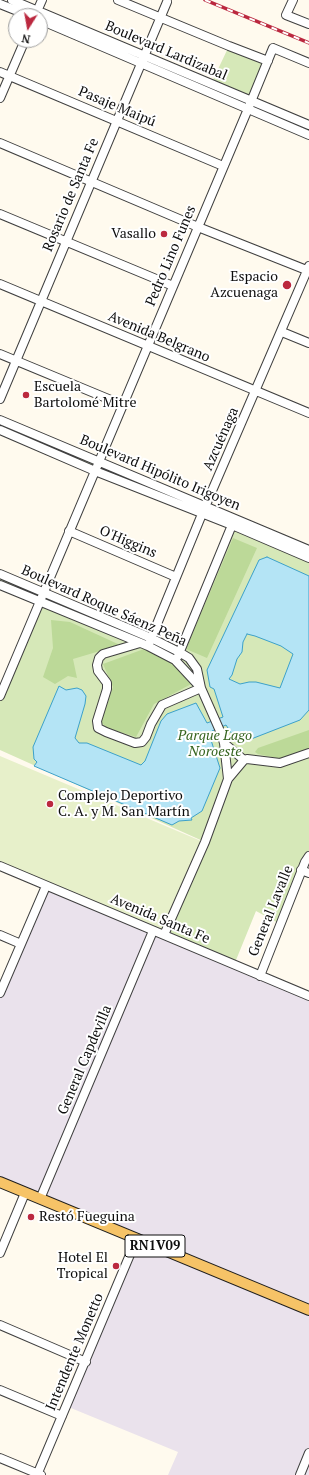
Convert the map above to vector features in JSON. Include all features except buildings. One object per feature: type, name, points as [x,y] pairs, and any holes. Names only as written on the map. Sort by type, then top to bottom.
[{"type":"main road","name":"RN1V09","points":[[0,1182],[309,1310]]},
{"type":"street","name":"Boulevard Lardizabal","points":[[12,0],[27,8]]},
{"type":"street","points":[[118,0],[268,61]]},
{"type":"street","points":[[293,0],[286,15],[309,24]]},
{"type":"street","name":"Rosario de Santa Fe","points":[[0,399],[166,2]]},
{"type":"street","points":[[0,4],[10,8]]},
{"type":"street","name":"Boulevard Lardizabal","points":[[48,18],[144,55],[309,134]]},
{"type":"street","name":"Boulevard Lardizabal","points":[[48,23],[141,64],[250,105],[309,125]]},
{"type":"street","points":[[0,98],[21,48]]},
{"type":"street","name":"Pedro Lino Funes","points":[[0,696],[273,48],[309,63]]},
{"type":"street","name":"Pasaje Maipú","points":[[0,72],[223,166]]},
{"type":"street","points":[[0,143],[198,227],[308,269]]},
{"type":"street","points":[[0,214],[173,286]]},
{"type":"street","name":"Azcuénaga","points":[[150,642],[204,510],[308,269]]},
{"type":"street","name":"Avenida Belgrano","points":[[0,284],[309,413]]},
{"type":"street","points":[[282,332],[309,343]]},
{"type":"street","points":[[0,354],[123,406]]},
{"type":"street","name":"Boulevard Hipólito Irigoyen","points":[[0,420],[99,461],[204,510],[232,525],[309,558]]},
{"type":"street","name":"Boulevard Hipólito Irigoyen","points":[[0,430],[95,471],[309,550]]},
{"type":"street","points":[[175,660],[180,652],[232,525]]},
{"type":"street","name":"O'Higgins","points":[[69,532],[176,577]]},
{"type":"street","name":"Boulevard Roque Sáenz Peña","points":[[0,574],[44,592],[150,642],[180,652],[189,658],[197,669],[201,688],[214,715],[224,743],[228,779]]},
{"type":"street","name":"Boulevard Roque Sáenz Peña","points":[[0,585],[140,642],[150,642],[175,660],[201,688]]},
{"type":"street","points":[[140,642],[103,654],[99,658],[97,664],[98,671],[107,683],[107,689],[97,721],[98,728],[135,742],[142,742],[162,705],[201,688]]},
{"type":"street","points":[[224,743],[244,760]]},
{"type":"street","points":[[164,935],[205,842],[228,779],[244,760],[252,759],[280,763],[309,753]]},
{"type":"street","name":"General Lavalle","points":[[260,976],[307,865]]},
{"type":"street","name":"Avenida Santa Fe","points":[[0,866],[309,996]]},
{"type":"street","points":[[0,993],[46,886]]},
{"type":"street","name":"General Capdevilla","points":[[40,1198],[154,931]]},
{"type":"street","points":[[0,935],[21,944]]},
{"type":"street","points":[[0,1253],[25,1193]]},
{"type":"street","name":"Intendente Monetto","points":[[38,1474],[137,1238]]},
{"type":"street","points":[[0,1325],[86,1362]]},
{"type":"street","points":[[0,1390],[62,1416]]},
{"type":"street","points":[[300,1475],[309,1453]]},
{"type":"street","points":[[0,1458],[38,1474]]},
{"type":"shaded area","points":[[46,886],[309,996],[309,1475],[168,1475],[178,1452],[66,1406],[137,1238],[0,1182],[0,993]]},
{"type":"green space","points":[[229,46],[268,61],[251,101],[211,84]]},
{"type":"green space","name":"Parque Lago Noroeste","points":[[0,420],[309,550],[309,856],[280,924],[256,911],[234,965],[164,935],[205,842],[0,750],[0,696],[40,602],[175,660],[231,526],[0,430]]},
{"type":"green space","points":[[233,538],[257,548],[207,658],[186,649]]},
{"type":"green space","points":[[0,578],[131,633],[130,636],[0,582]]},
{"type":"green space","points":[[51,620],[70,622],[120,645],[73,659],[77,678],[68,676],[55,684],[43,677],[53,648]]},
{"type":"green space","points":[[144,649],[166,659],[195,682],[154,704],[136,737],[107,728],[101,722],[113,687],[103,664]]},
{"type":"green space","points":[[309,730],[309,748],[281,759],[255,752],[258,748]]},
{"type":"green space","name":"Complejo Deportivo C. A. y M. San Martín","points":[[0,756],[201,841],[163,931],[0,862]]},
{"type":"water","points":[[267,557],[309,576],[309,710],[300,720],[246,741],[240,741],[234,737],[226,725],[212,731],[210,737],[220,768],[202,811],[191,818],[192,820],[179,821],[172,825],[34,766],[37,762],[34,759],[33,747],[59,686],[66,690],[77,688],[82,690],[86,696],[75,738],[79,743],[87,743],[141,765],[145,761],[161,721],[167,714],[196,703],[207,723],[223,717],[214,689],[210,687],[207,670],[259,560]],"holes":[[[247,634],[281,646],[293,654],[280,688],[256,682],[240,684],[229,679],[232,675],[237,659],[242,652],[243,642]]]},
{"type":"railway","points":[[205,0],[309,43]]},
{"type":"place","name":"Vasallo","points":[[164,234]]},
{"type":"place","name":"Espacio Azcuenaga","points":[[287,285]]},
{"type":"place","name":"Escuela Bartolomé Mitre","points":[[26,395]]},
{"type":"place","name":"Complejo Deportivo C. A. y M. San Martín","points":[[50,804]]},
{"type":"place","name":"Restó Fueguina","points":[[31,1217]]},
{"type":"place","name":"Hotel El Tropical","points":[[116,1266]]}]
